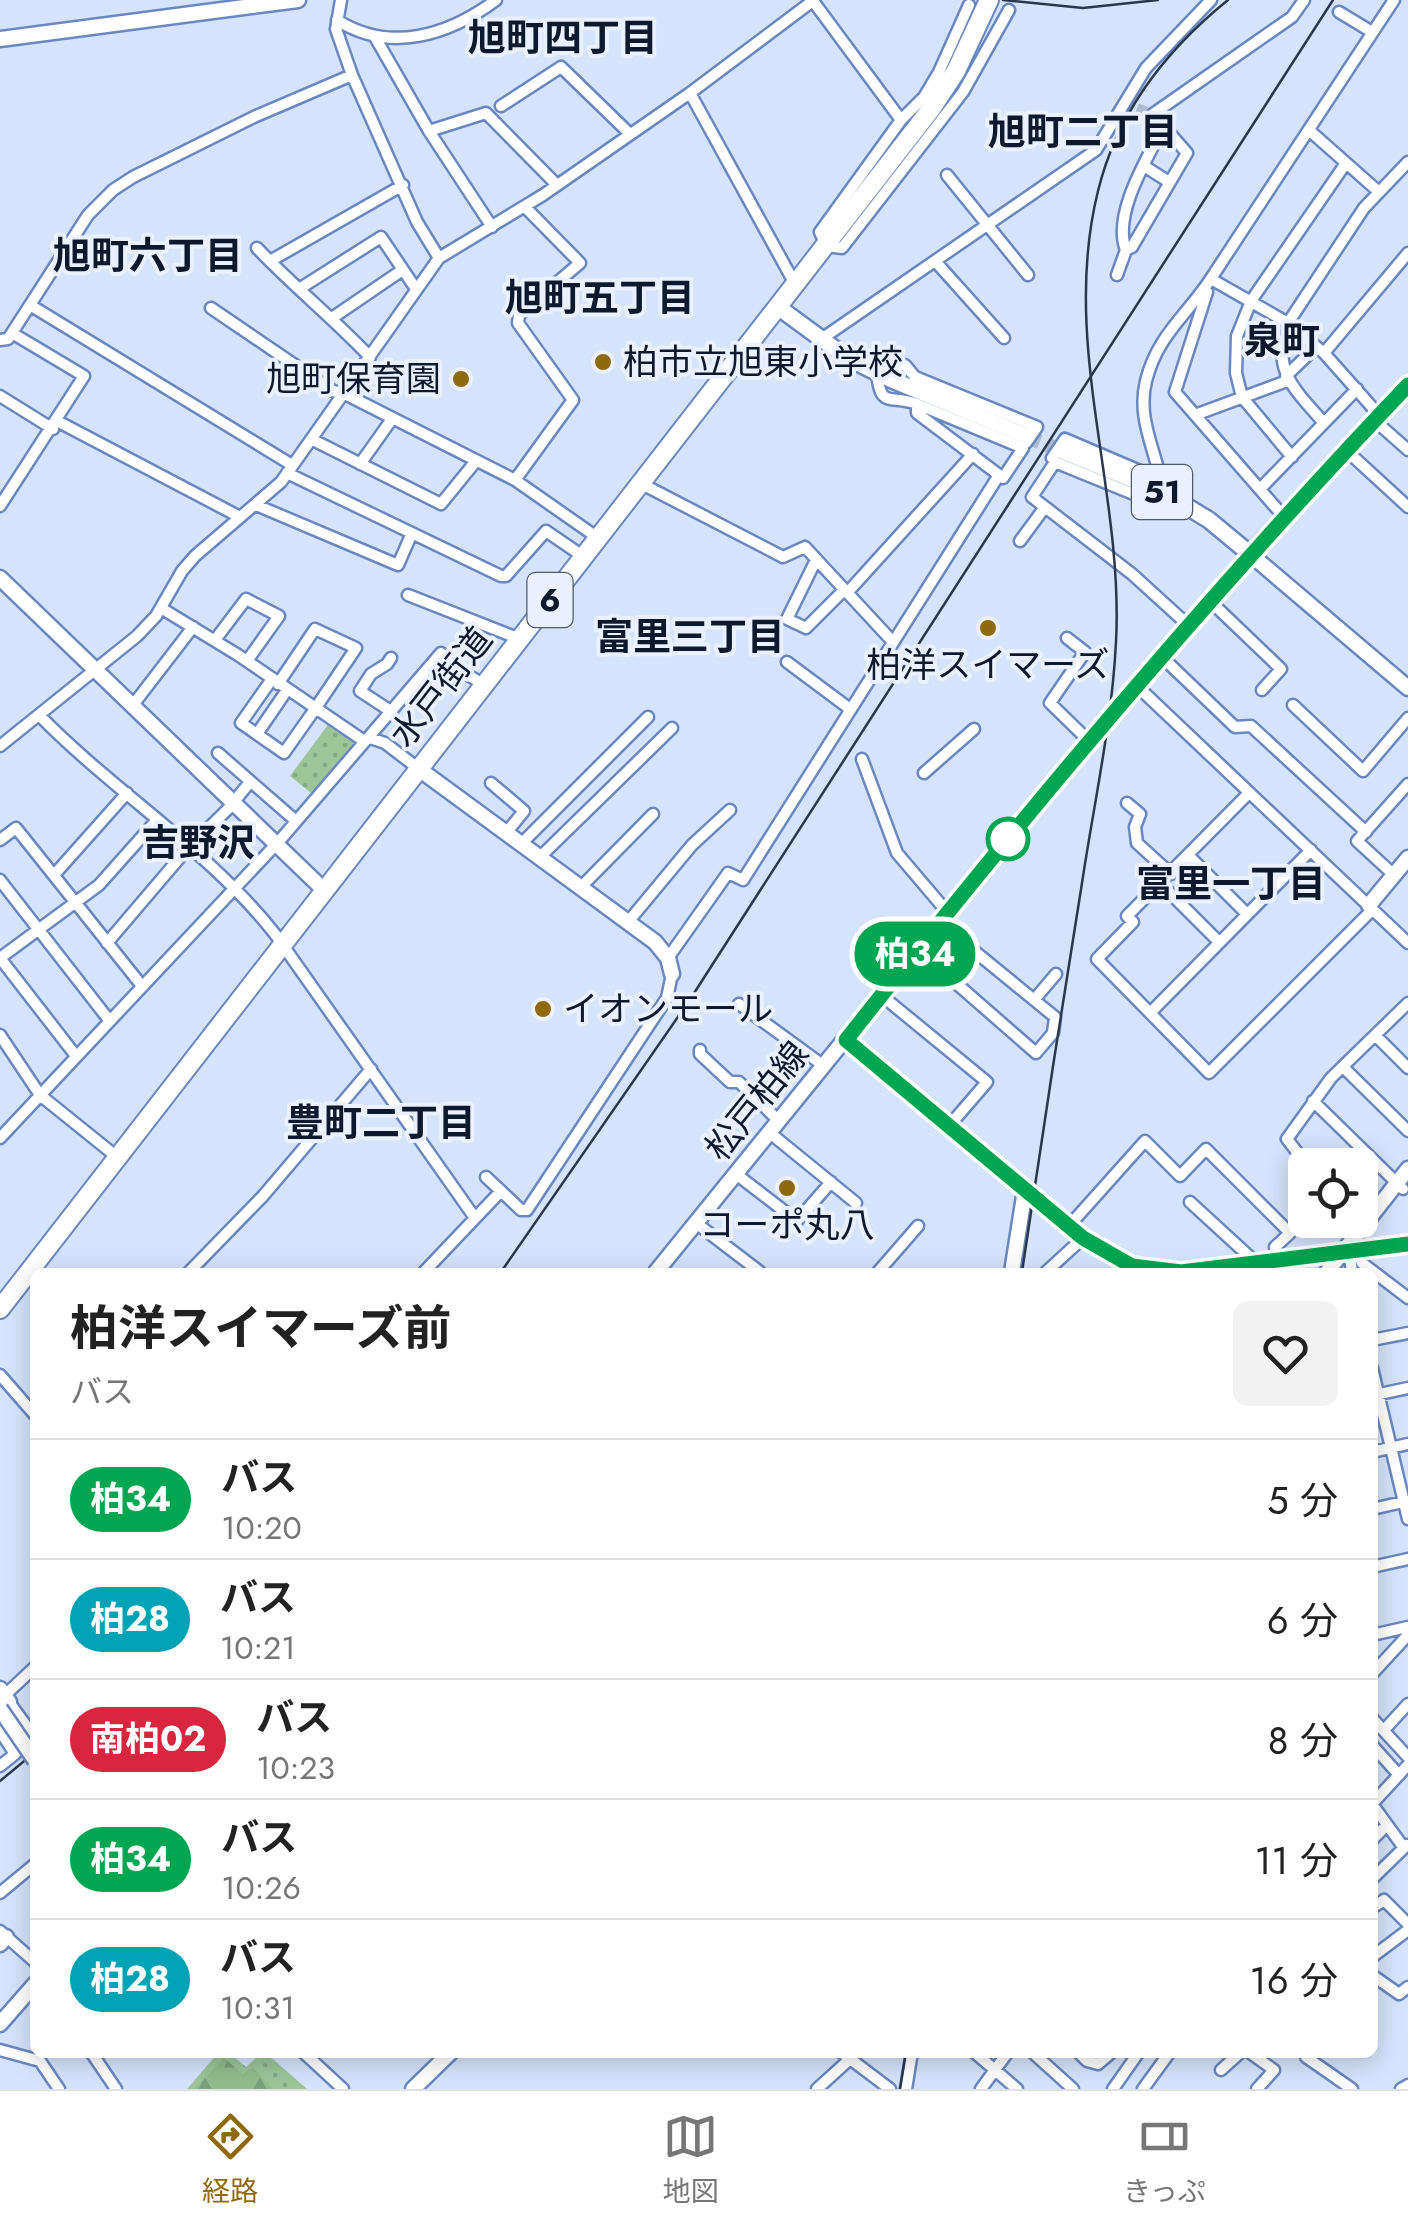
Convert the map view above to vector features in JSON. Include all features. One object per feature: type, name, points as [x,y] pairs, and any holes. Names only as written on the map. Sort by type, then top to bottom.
[{"type":"highway","name":"水戸街道","points":[[32,1268],[931,108],[956,71],[989,1]]},
{"type":"highway","name":"水戸街道","points":[[0,1309],[30,1270]]},
{"type":"main road","points":[[778,307],[820,340],[883,376],[1024,442]]},
{"type":"main road","points":[[1250,554],[1408,385]]},
{"type":"main road","name":"51","points":[[1058,457],[1162,484],[1250,554]]},
{"type":"street","points":[[0,39],[298,0]]},
{"type":"street","points":[[340,0],[336,29],[352,75],[417,222],[439,258]]},
{"type":"street","points":[[337,20],[374,37],[431,35],[496,0]]},
{"type":"street","points":[[0,746],[137,636],[161,608],[182,570],[238,516],[256,505],[290,469],[439,258],[557,185],[690,93],[813,0],[901,120]]},
{"type":"street","points":[[820,340],[1096,150],[1146,68],[1211,0]]},
{"type":"street","points":[[1126,250],[1132,248],[1187,153],[1153,114],[1292,17],[1304,0]]},
{"type":"street","points":[[1162,484],[1143,412],[1145,385],[1153,359],[1170,328],[1211,279],[1310,132],[1394,0]]},
{"type":"street","points":[[969,5],[934,82],[901,120],[820,232],[826,246],[842,248],[939,124],[963,92],[1009,10]]},
{"type":"street","points":[[1339,12],[1372,32]]},
{"type":"street","points":[[374,37],[492,227]]},
{"type":"street","points":[[501,106],[561,67],[630,134]]},
{"type":"street","points":[[0,340],[12,334],[88,215],[125,181],[256,116],[352,75]]},
{"type":"street","points":[[690,93],[796,285]]},
{"type":"street","points":[[430,131],[486,113],[557,185]]},
{"type":"street","points":[[1117,275],[1126,250],[1122,238],[1133,185],[1164,128]]},
{"type":"street","points":[[1310,132],[1379,192]]},
{"type":"street","points":[[1324,423],[1286,379],[1284,344],[1289,324],[1364,208],[1408,162]]},
{"type":"street","points":[[1292,457],[1242,397],[1236,373],[1240,324],[1250,301],[1346,163]]},
{"type":"street","points":[[1144,166],[1169,182]]},
{"type":"street","points":[[947,175],[1028,275]]},
{"type":"street","points":[[270,262],[402,184]]},
{"type":"street","points":[[514,480],[573,400],[518,323],[519,315],[580,263],[525,207]]},
{"type":"street","points":[[298,289],[381,237],[416,289]]},
{"type":"street","points":[[257,248],[370,358]]},
{"type":"street","points":[[1195,415],[1286,379],[1320,350],[1408,253]]},
{"type":"street","points":[[935,261],[1004,338]]},
{"type":"street","points":[[332,318],[401,271]]},
{"type":"street","points":[[1211,279],[1289,324],[1320,350],[1408,450]]},
{"type":"street","points":[[1202,290],[1206,292],[1175,392],[1284,517]]},
{"type":"street","points":[[30,304],[290,469],[483,568],[506,576],[546,532],[584,556]]},
{"type":"street","points":[[211,308],[333,391],[514,480],[598,538]]},
{"type":"street","points":[[0,506],[84,376],[12,334]]},
{"type":"street","points":[[883,376],[878,390],[883,398],[901,398],[1024,442],[1003,478],[918,413],[917,404]]},
{"type":"street","points":[[1260,489],[1356,389]]},
{"type":"street","points":[[0,396],[238,516]]},
{"type":"street","points":[[360,464],[392,419]]},
{"type":"street","points":[[310,439],[441,504],[476,460]]},
{"type":"street","points":[[1346,450],[1408,507]]},
{"type":"street","points":[[816,560],[788,619],[806,628],[846,591],[972,454]]},
{"type":"street","points":[[1058,457],[1032,496],[1132,574],[1188,625]]},
{"type":"street","points":[[668,958],[728,873],[743,880],[1000,474]]},
{"type":"street","points":[[640,483],[783,557],[805,548],[893,642]]},
{"type":"street","points":[[256,505],[398,565],[412,533]]},
{"type":"street","points":[[1020,542],[1045,507]]},
{"type":"street","points":[[1250,554],[1408,688]]},
{"type":"street","name":"松戸柏線","points":[[659,1268],[1089,741],[1250,554]]},
{"type":"street","points":[[0,579],[325,891]]},
{"type":"street","points":[[408,595],[520,639]]},
{"type":"street","points":[[215,640],[246,599],[280,616],[248,661]]},
{"type":"street","points":[[1209,600],[1281,669],[1262,690]]},
{"type":"street","points":[[161,608],[248,661],[315,709],[367,740],[385,744],[655,942],[668,958],[672,974],[667,998],[527,1210],[521,1210],[486,1177]]},
{"type":"street","points":[[133,705],[193,627]]},
{"type":"street","points":[[256,734],[279,684],[315,629],[356,648],[284,754],[256,734],[241,723],[279,684]]},
{"type":"street","points":[[1067,638],[1085,652],[1050,703],[1089,741]]},
{"type":"street","points":[[2,1133],[296,822],[441,653],[452,665],[484,685]]},
{"type":"street","points":[[1162,657],[1235,727],[1251,726],[1366,832]]},
{"type":"street","points":[[390,658],[371,674],[360,691],[392,712]]},
{"type":"street","points":[[787,662],[850,710]]},
{"type":"street","points":[[1136,686],[1408,942]]},
{"type":"street","points":[[1293,706],[1363,771],[1408,718]]},
{"type":"street","points":[[40,715],[245,896],[475,1218]]},
{"type":"street","points":[[521,844],[648,717]]},
{"type":"street","points":[[540,858],[672,728]]},
{"type":"street","points":[[924,773],[974,729]]},
{"type":"street","points":[[218,753],[296,822]]},
{"type":"street","points":[[862,759],[897,852],[944,918],[1055,1017],[1053,1033],[1036,1052],[918,950]]},
{"type":"street","points":[[107,943],[250,782]]},
{"type":"street","points":[[491,783],[524,812],[506,833]]},
{"type":"street","points":[[1394,875],[1357,841],[1408,784]]},
{"type":"street","points":[[54,875],[127,793]]},
{"type":"street","points":[[1249,793],[1127,916],[1134,922],[1097,959],[1209,1073],[1371,907],[1408,858]]},
{"type":"street","points":[[1127,802],[1140,814],[1135,827],[1137,843],[1171,874]]},
{"type":"street","points":[[628,922],[692,845],[730,810]]},
{"type":"street","points":[[581,887],[653,814]]},
{"type":"street","points":[[76,1056],[0,958],[98,884],[156,821]]},
{"type":"street","points":[[0,840],[16,828],[142,986]]},
{"type":"street","points":[[1150,1013],[1311,850]]},
{"type":"street","points":[[1189,856],[1247,914]]},
{"type":"street","points":[[0,880],[109,1020]]},
{"type":"street","points":[[1160,884],[1220,942]]},
{"type":"street","points":[[1034,1000],[1056,974]]},
{"type":"street","points":[[881,995],[987,1082],[949,1126]]},
{"type":"street","points":[[1293,1148],[1286,1140],[1313,1101],[1408,1003]]},
{"type":"street","points":[[739,1004],[824,1066]]},
{"type":"street","points":[[0,1035],[40,1096],[117,1157]]},
{"type":"street","points":[[1375,1035],[1408,1068]]},
{"type":"street","points":[[846,1040],[1083,1238],[1116,1259],[1142,1268]]},
{"type":"street","points":[[700,1050],[730,1082],[739,1082],[774,1127],[856,1203]]},
{"type":"street","points":[[1342,1067],[1408,1131]]},
{"type":"street","points":[[194,1268],[262,1196],[371,1069]]},
{"type":"street","points":[[1313,1101],[1402,1185]]},
{"type":"street","points":[[1070,1226],[1145,1141],[1180,1176],[1206,1148],[1290,1233],[1264,1265]]},
{"type":"street","points":[[1351,1258],[1402,1185],[1408,1170]]},
{"type":"street","points":[[736,1174],[797,1221],[831,1182]]},
{"type":"street","points":[[1378,1206],[1402,1185]]},
{"type":"street","points":[[1013,1268],[1025,1190]]},
{"type":"street","points":[[428,1268],[501,1191]]},
{"type":"street","points":[[1190,1202],[1251,1258],[1264,1265]]},
{"type":"street","points":[[696,1223],[755,1268]]},
{"type":"street","points":[[881,1268],[918,1226]]},
{"type":"street","points":[[1057,1268],[1083,1238]]},
{"type":"street","points":[[1228,1268],[1351,1258],[1408,1244]]},
{"type":"street","points":[[1378,1275],[1408,1298]]},
{"type":"street","points":[[1378,1339],[1408,1333]]},
{"type":"street","points":[[0,1375],[30,1409]]},
{"type":"street","points":[[1378,1395],[1408,1388]]},
{"type":"street","points":[[1378,1403],[1408,1520]]},
{"type":"street","points":[[1378,1451],[1408,1444]]},
{"type":"street","points":[[1378,1508],[1406,1501]]},
{"type":"street","points":[[1378,1565],[1408,1559]]},
{"type":"street","points":[[1378,1634],[1408,1626]]},
{"type":"street","points":[[1378,1668],[1408,1635]]},
{"type":"street","points":[[3,1699],[30,1672]]},
{"type":"street","points":[[3,1699],[30,1732]]},
{"type":"street","points":[[3,1699],[30,1750]]},
{"type":"street","points":[[1384,1730],[1408,1704]]},
{"type":"street","points":[[1378,1724],[1408,1757]]},
{"type":"street","points":[[0,1731],[15,1754],[0,1766]]},
{"type":"street","points":[[1378,1752],[1399,1775]]},
{"type":"street","points":[[1378,1796],[1408,1766]]},
{"type":"street","points":[[1378,1810],[1406,1847],[1378,1873]]},
{"type":"street","points":[[1378,1834],[1387,1825]]},
{"type":"street","points":[[0,1893],[30,1868]]},
{"type":"street","points":[[1378,1904],[1384,1900],[1408,1927],[1378,1952]]},
{"type":"street","points":[[2,1937],[30,1958]]},
{"type":"street","points":[[1378,1979],[1399,1994],[1408,1987]]},
{"type":"street","points":[[0,2024],[30,1990]]},
{"type":"street","points":[[0,2050],[40,2062],[60,2089]]},
{"type":"street","points":[[95,2058],[116,2089]]},
{"type":"street","points":[[309,2058],[343,2089]]},
{"type":"street","points":[[413,2089],[445,2058]]},
{"type":"street","points":[[817,2089],[844,2058]]},
{"type":"street","points":[[849,2058],[890,2089]]},
{"type":"street","points":[[906,2089],[911,2058]]},
{"type":"street","points":[[980,2058],[1016,2089]]},
{"type":"street","points":[[982,2089],[1004,2058]]},
{"type":"street","points":[[1039,2058],[1073,2089]]},
{"type":"street","points":[[1113,2089],[1135,2058]]},
{"type":"street","points":[[1143,2089],[1166,2058]]},
{"type":"street","points":[[1221,2070],[1234,2058]]},
{"type":"street","points":[[1258,2058],[1274,2070],[1258,2089]]},
{"type":"street","points":[[1307,2058],[1352,2089]]},
{"type":"street","points":[[1401,2089],[1408,2084]]},
{"type":"green space","points":[[330,722],[356,739],[357,746],[311,793],[290,776]]},
{"type":"green space","points":[[214,2058],[235,2058],[246,2067],[256,2058],[272,2058],[307,2089],[187,2089]]},
{"type":"green space","points":[[224,2058],[243,2074],[253,2067],[272,2089],[194,2089]]},
{"type":"tunnel","points":[[1123,103],[1153,114]]},
{"type":"tunnel","points":[[1026,436],[1062,451]]},
{"type":"railway","points":[[1003,0],[1083,8],[1158,0]]},
{"type":"railway","points":[[1023,1268],[1107,733],[1116,642],[1111,529],[1089,360],[1088,248],[1106,162],[1131,109],[1184,40],[1228,0]]},
{"type":"railway","points":[[504,1268],[689,1001],[1333,0]]},
{"type":"railway","points":[[0,1781],[30,1756]]},
{"type":"railway","points":[[900,2089],[905,2058]]},
{"type":"bus line","name":"柏34","points":[[1140,1268],[1116,1259],[1083,1238],[846,1040],[1039,800],[1188,625],[1408,385]]},
{"type":"bus line","name":"柏34","points":[[1213,1268],[1408,1244]]},
{"type":"place","name":"柏市立旭東小学校","points":[[603,362]]},
{"type":"place","name":"旭町保育園","points":[[461,379]]},
{"type":"place","name":"柏洋スイマーズ","points":[[988,628]]},
{"type":"place","name":"イオンモール","points":[[543,1009]]},
{"type":"place","name":"コーポ丸八","points":[[787,1188]]},
{"type":"district","name":"旭町四丁目","points":[[563,38]]},
{"type":"district","name":"旭町二丁目","points":[[1083,132]]},
{"type":"district","name":"旭町六丁目","points":[[148,256]]},
{"type":"district","name":"旭町五丁目","points":[[600,298]]},
{"type":"district","name":"泉町","points":[[1282,341]]},
{"type":"district","name":"富里三丁目","points":[[690,637]]},
{"type":"district","name":"吉野沢","points":[[198,843]]},
{"type":"district","name":"富里一丁目","points":[[1231,884]]},
{"type":"district","name":"豊町二丁目","points":[[381,1123]]}]
